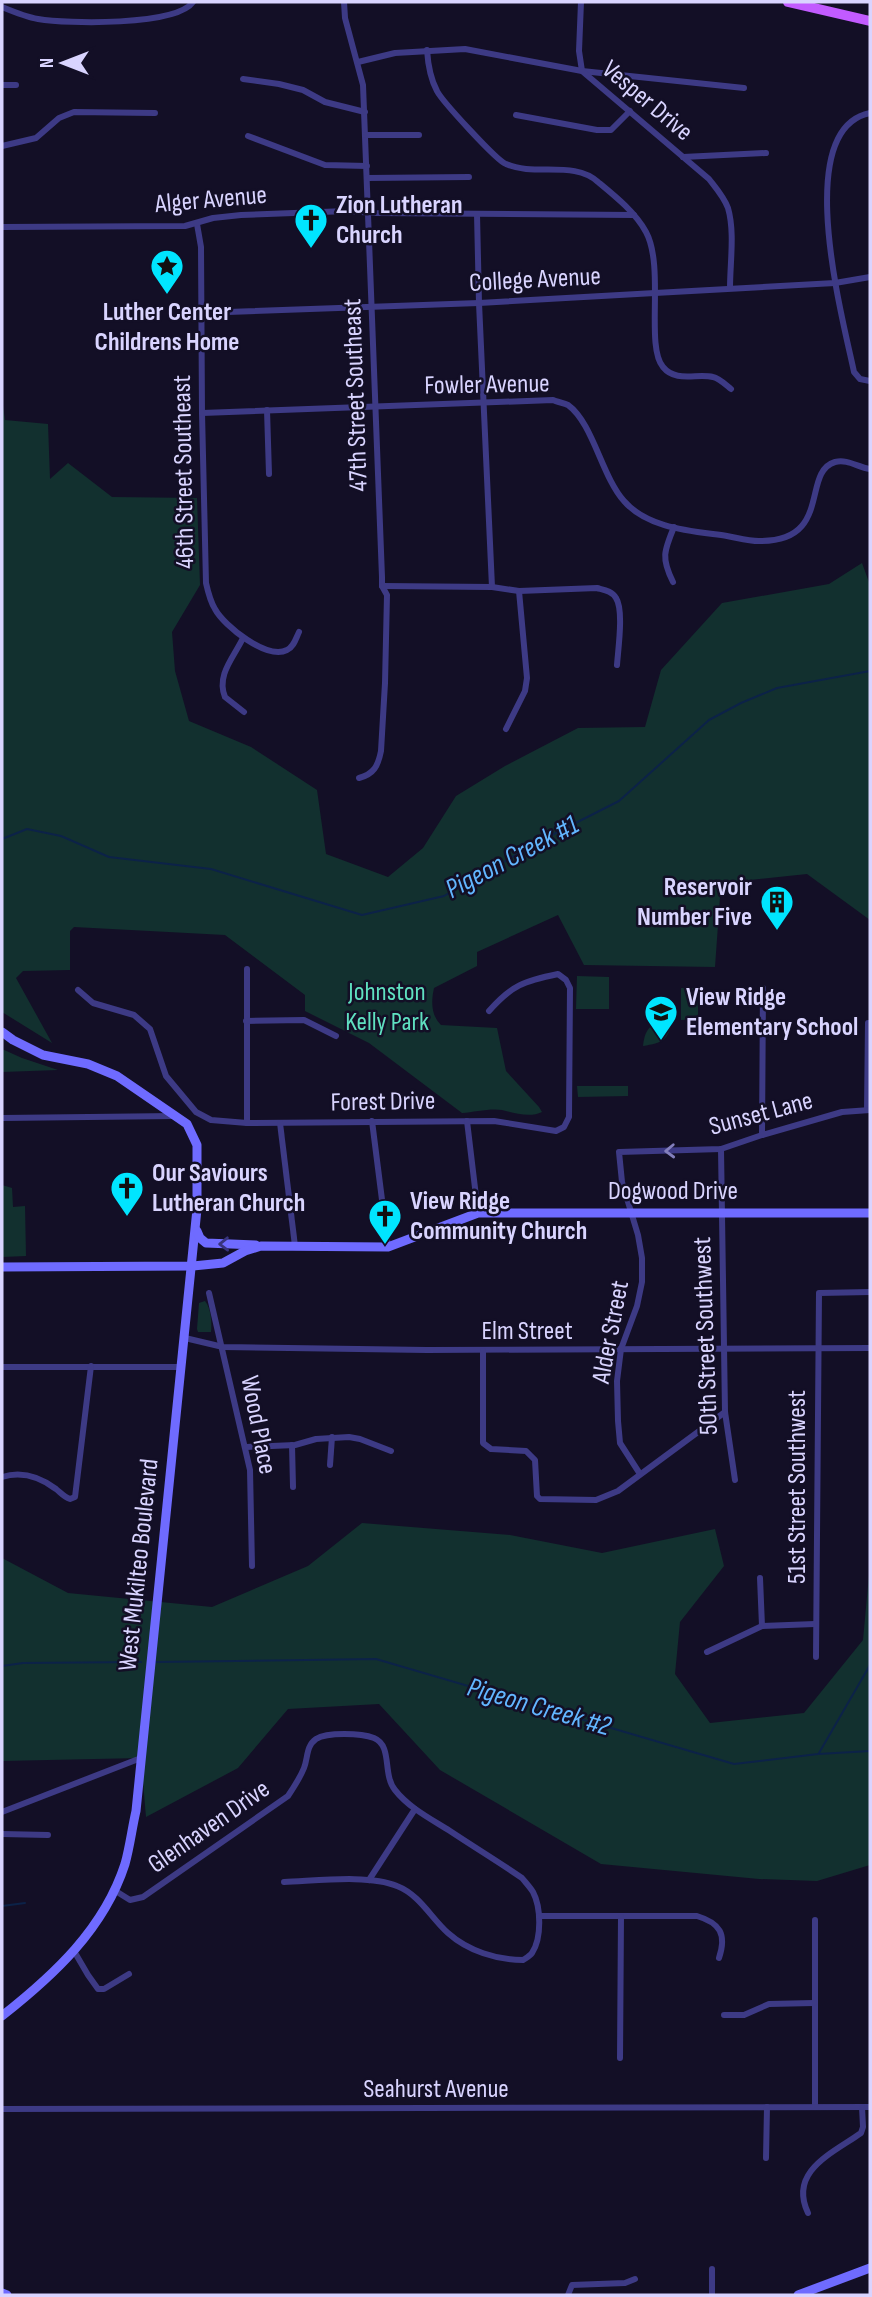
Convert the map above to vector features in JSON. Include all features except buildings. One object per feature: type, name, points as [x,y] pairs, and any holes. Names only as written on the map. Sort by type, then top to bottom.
[{"type":"main road","points":[[788,2],[870,20]]},
{"type":"main road","name":"West Mukilteo Boulevard","points":[[2,1032],[13,1041],[43,1055],[88,1064],[117,1076],[187,1124],[197,1146],[196,1228],[136,1811],[130,1839],[114,1890],[96,1923],[74,1951],[2,2016]]},
{"type":"main road","name":"Dogwood Drive","points":[[2,1267],[192,1266],[223,1263],[244,1251],[261,1246],[388,1247],[478,1213],[870,1213]]},
{"type":"main road","points":[[196,1228],[200,1238],[206,1243],[251,1243],[261,1246]]},
{"type":"main road","points":[[798,2295],[870,2269]]},
{"type":"main road","points":[[2,2293],[7,2295]]},
{"type":"street","points":[[2,7],[36,19],[74,22],[151,19],[181,11],[193,2]]},
{"type":"street","name":"47th Street Southeast","points":[[344,2],[345,18],[363,85],[365,112],[383,586],[387,595],[381,751],[373,772],[359,778]]},
{"type":"street","points":[[580,2],[579,51],[582,71],[744,88]]},
{"type":"street","name":"Vesper Drive","points":[[358,62],[396,53],[466,49],[582,71],[683,156],[709,179],[720,193],[728,208],[731,237],[730,288]]},
{"type":"street","points":[[427,50],[429,71],[438,93],[489,151],[505,164],[530,170],[584,172],[634,215],[647,233],[656,263],[656,352],[662,366],[670,373],[681,376],[715,377],[731,389]]},
{"type":"street","points":[[243,79],[303,90],[325,102],[365,112]]},
{"type":"street","points":[[2,85],[16,85]]},
{"type":"street","points":[[516,115],[597,130],[611,130],[630,111]]},
{"type":"street","points":[[2,146],[36,138],[59,118],[74,112],[155,113]]},
{"type":"street","points":[[870,113],[848,123],[837,138],[827,185],[827,226],[835,283],[853,372],[860,379],[870,381]]},
{"type":"street","points":[[366,135],[419,135]]},
{"type":"street","points":[[248,136],[325,165],[367,166]]},
{"type":"street","points":[[683,156],[766,153]]},
{"type":"street","points":[[368,178],[468,177]]},
{"type":"street","name":"Alger Avenue","points":[[2,227],[197,224],[213,218],[241,215],[346,211],[634,215]]},
{"type":"street","points":[[477,214],[492,587]]},
{"type":"street","name":"46th Street Southeast","points":[[197,224],[201,247],[202,413],[206,583],[209,596],[216,611],[243,638],[268,649],[286,650],[291,647],[299,632]]},
{"type":"street","name":"College Avenue","points":[[200,313],[479,303],[835,283],[870,277]]},
{"type":"street","name":"Fowler Avenue","points":[[202,413],[553,400],[568,405],[582,421],[610,480],[624,502],[645,518],[674,527],[758,541],[781,539],[801,529],[810,514],[821,471],[832,463],[849,461],[870,469]]},
{"type":"street","points":[[267,410],[269,474]]},
{"type":"street","points":[[673,582],[666,566],[664,550],[674,527]]},
{"type":"street","points":[[383,586],[492,587],[519,591],[597,588],[608,590],[616,597],[619,609],[617,665]]},
{"type":"street","points":[[506,729],[525,691],[527,678],[519,591]]},
{"type":"street","points":[[243,638],[223,674],[222,682],[225,697],[244,712]]},
{"type":"street","points":[[247,969],[247,1124]]},
{"type":"street","name":"Forest Drive","points":[[78,990],[93,1003],[134,1015],[150,1029],[166,1076],[196,1112],[211,1120],[247,1124],[494,1121],[556,1131],[564,1127],[569,1117],[570,988],[566,980],[558,974],[521,984],[506,992],[489,1011]]},
{"type":"street","points":[[762,1135],[763,988]]},
{"type":"street","points":[[246,1021],[304,1020],[336,1036]]},
{"type":"street","points":[[869,1023],[869,1110]]},
{"type":"street","name":"Sunset Lane","points":[[619,1152],[721,1149],[842,1112],[869,1110]]},
{"type":"street","points":[[2,1118],[176,1116]]},
{"type":"street","points":[[372,1121],[388,1247]]},
{"type":"street","points":[[467,1121],[478,1213]]},
{"type":"street","points":[[280,1123],[295,1246]]},
{"type":"street","name":"50th Street Southwest","points":[[721,1149],[724,1412],[734,1480]]},
{"type":"street","name":"Alder Street","points":[[619,1152],[622,1182],[642,1258],[642,1282],[631,1328],[621,1349],[617,1381],[620,1443],[640,1474]]},
{"type":"street","name":"Wood Place","points":[[209,1293],[250,1470],[252,1566]]},
{"type":"street","name":"51st Street Southwest","points":[[816,1657],[819,1293],[870,1293]]},
{"type":"street","name":"Elm Street","points":[[185,1338],[223,1347],[483,1351],[870,1348]]},
{"type":"street","points":[[483,1351],[483,1443],[491,1449],[526,1451],[535,1460],[537,1496],[540,1499],[596,1500],[618,1491],[724,1412]]},
{"type":"street","points":[[2,1478],[10,1475],[40,1479],[65,1497],[75,1497],[91,1366]]},
{"type":"street","points":[[2,1367],[181,1367]]},
{"type":"street","points":[[246,1447],[292,1446],[332,1437],[360,1439],[391,1451]]},
{"type":"street","points":[[330,1465],[332,1437]]},
{"type":"street","points":[[292,1446],[293,1487]]},
{"type":"street","points":[[760,1578],[762,1626]]},
{"type":"street","points":[[707,1653],[762,1626],[815,1624]]},
{"type":"street","name":"Glenhaven Drive","points":[[114,1890],[130,1900],[143,1897],[288,1796],[305,1766],[309,1746],[317,1738],[330,1734],[375,1738],[384,1746],[387,1778],[395,1790],[415,1809],[522,1878],[533,1892],[539,1916]]},
{"type":"street","points":[[2,1812],[141,1758]]},
{"type":"street","points":[[369,1880],[415,1809]]},
{"type":"street","points":[[2,1834],[48,1835]]},
{"type":"street","points":[[284,1882],[384,1881],[400,1887],[417,1899],[449,1934],[487,1955],[507,1960],[523,1960],[532,1952],[539,1916],[697,1916],[710,1920],[718,1927],[722,1936],[719,1958]]},
{"type":"street","points":[[620,2058],[621,1917]]},
{"type":"street","points":[[814,1920],[815,2107]]},
{"type":"street","points":[[74,1951],[98,1989],[104,1989],[129,1974]]},
{"type":"street","points":[[724,2015],[744,2015],[769,2004],[814,2003]]},
{"type":"street","points":[[766,2107],[766,2158]]},
{"type":"street","points":[[808,2213],[803,2202],[808,2176],[814,2166],[861,2133],[866,2107]]},
{"type":"street","name":"Seahurst Avenue","points":[[2,2109],[866,2107]]},
{"type":"street","points":[[712,2269],[712,2295]]},
{"type":"street","points":[[568,2295],[572,2285],[625,2283],[635,2279]]},
{"type":"green space","name":"Johnston Kelly Park","points":[[2,398],[5,420],[48,424],[50,479],[68,463],[112,497],[197,498],[200,585],[172,632],[175,671],[189,721],[251,747],[317,790],[326,854],[388,877],[423,848],[456,796],[505,766],[578,728],[645,727],[661,670],[722,603],[829,584],[862,563],[870,585],[870,920],[807,874],[721,883],[715,967],[584,965],[558,915],[477,952],[477,966],[434,988],[434,1013],[441,1025],[497,1028],[506,1071],[542,1112],[532,1115],[498,1110],[462,1113],[369,1043],[305,1011],[305,995],[225,935],[74,927],[70,931],[70,970],[23,971],[16,978],[52,1043],[2,1012]]},
{"type":"green space","points":[[577,976],[609,977],[609,1009],[576,1009]]},
{"type":"green space","points":[[681,988],[698,988],[698,1019],[681,1020]]},
{"type":"green space","points":[[672,1020],[664,1039],[643,1046],[651,1026]]},
{"type":"green space","points":[[2,1049],[22,1058],[58,1070],[2,1072]]},
{"type":"green space","points":[[577,1086],[628,1086],[628,1096],[578,1097]]},
{"type":"green space","points":[[2,1185],[12,1188],[13,1207],[25,1206],[26,1256],[2,1257]]},
{"type":"green space","points":[[205,1301],[211,1316],[211,1332],[198,1332],[199,1303]]},
{"type":"green space","points":[[362,1523],[510,1535],[602,1553],[715,1529],[724,1566],[680,1622],[675,1674],[710,1723],[804,1713],[863,1640],[870,1564],[870,1865],[817,1881],[759,1879],[601,1864],[440,1770],[379,1704],[288,1709],[238,1768],[146,1817],[141,1758],[2,1761],[2,1558],[68,1593],[212,1607],[308,1566]]},
{"type":"waterway","name":"Pigeon Creek #1","points":[[2,839],[27,829],[61,836],[109,857],[211,869],[362,915],[444,896],[542,840],[619,801],[709,720],[741,703],[777,688],[870,671]]},
{"type":"waterway","name":"Pigeon Creek #2","points":[[156,1662],[376,1659],[734,1764],[870,1751]]},
{"type":"waterway","name":"Pigeon Creek #2","points":[[2,1666],[23,1663],[141,1662]]},
{"type":"waterway","name":"Pigeon Creek #2","points":[[819,1753],[870,1665]]},
{"type":"waterway","points":[[2,1906],[25,1903]]},
{"type":"place","name":"Zion Lutheran Church","points":[[311,250]]},
{"type":"place","name":"Luther Center Childrens Home","points":[[167,296]]},
{"type":"place","name":"Reservoir Number Five","points":[[777,932]]},
{"type":"place","name":"View Ridge Elementary School","points":[[661,1042]]},
{"type":"place","name":"Our Saviours Lutheran Church","points":[[127,1218]]},
{"type":"place","name":"View Ridge Community Church","points":[[385,1246]]}]
